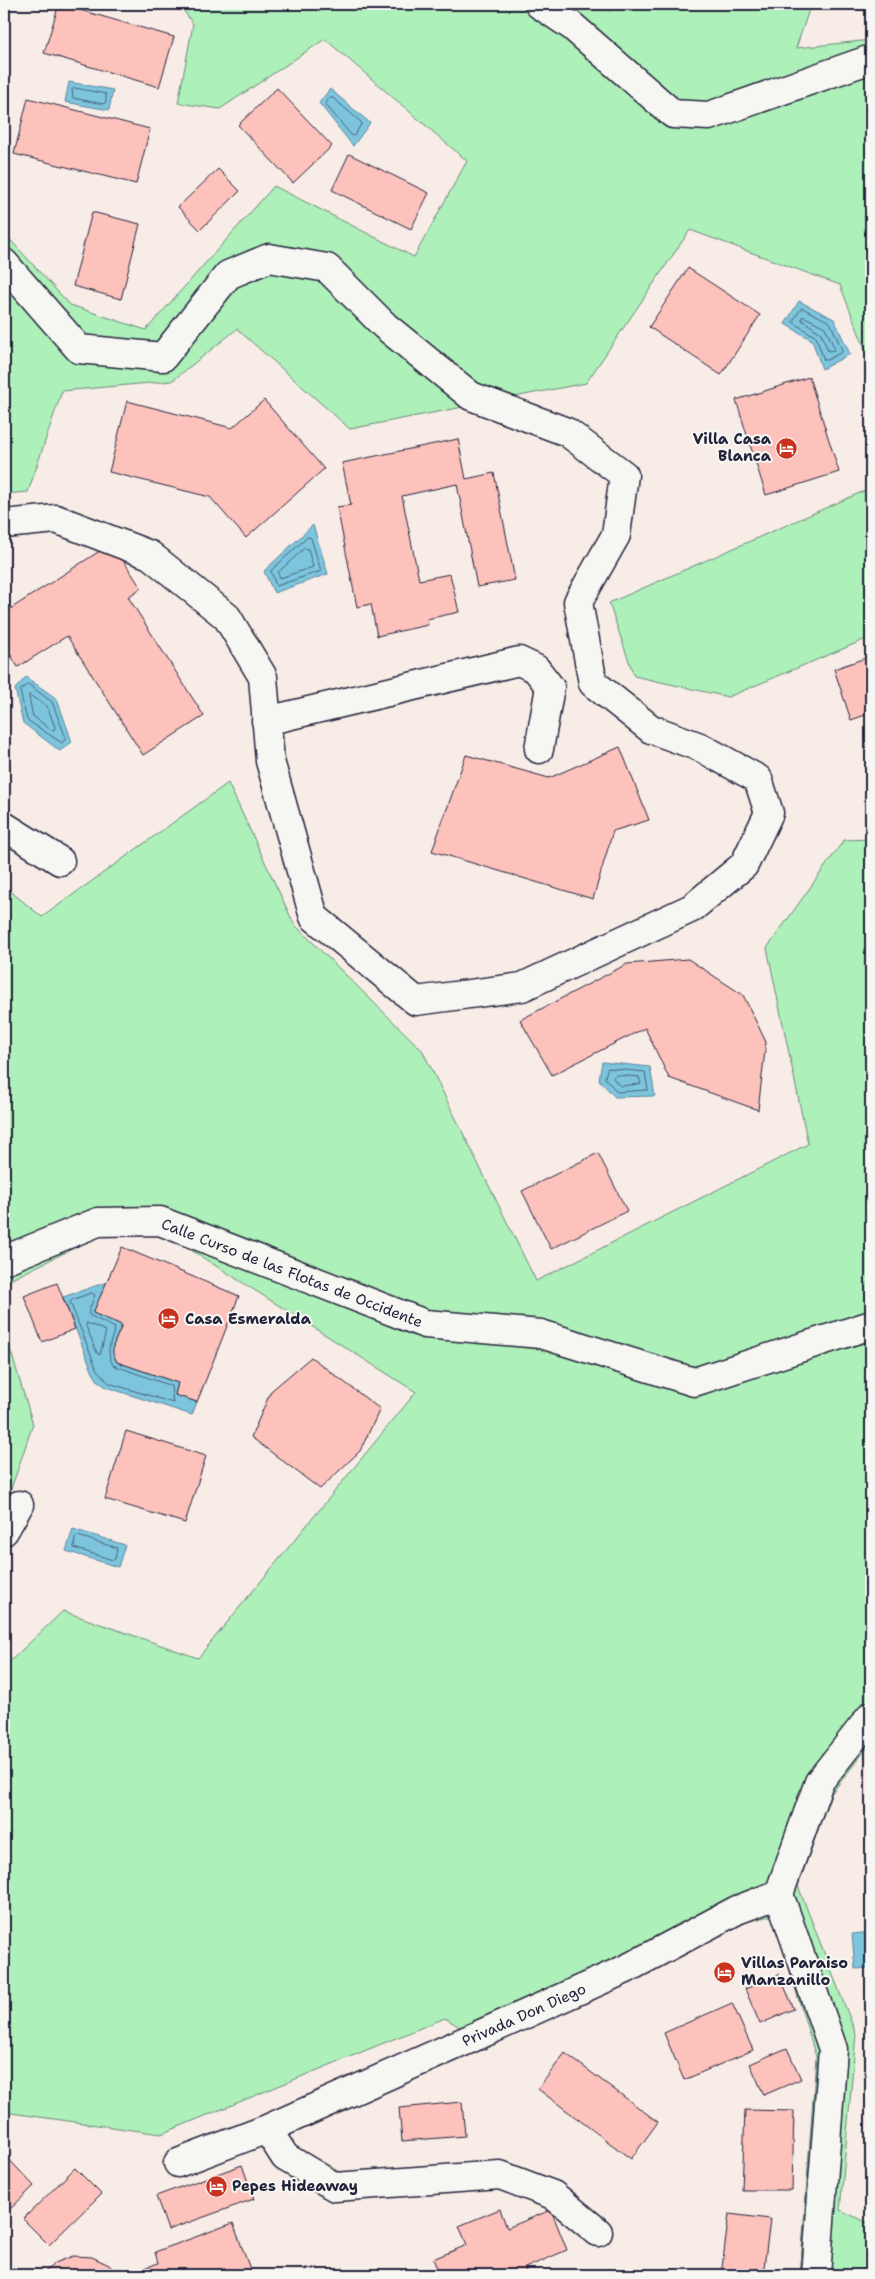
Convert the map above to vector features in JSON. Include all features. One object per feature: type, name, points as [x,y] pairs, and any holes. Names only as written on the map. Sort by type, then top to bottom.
[{"type":"street","points":[[539,4],[572,26],[673,114],[709,116],[871,59]]},
{"type":"street","points":[[4,263],[78,349],[163,356],[228,275],[268,258],[326,268],[385,326],[471,396],[566,432],[624,475],[616,535],[578,602],[593,683],[651,729],[700,747],[758,779],[769,813],[744,864],[692,908],[522,987],[416,1001],[314,916],[270,761],[263,677],[227,617],[150,555],[56,519],[4,524]]},
{"type":"street","points":[[266,721],[519,661],[536,670],[550,687],[539,749]]},
{"type":"street","points":[[4,826],[60,860]]},
{"type":"street","name":"Calle Curso de las Flotas de Occidente","points":[[4,1260],[98,1222],[160,1220],[425,1324],[541,1334],[694,1382],[871,1325]]},
{"type":"street","points":[[4,1531],[19,1505]]},
{"type":"street","points":[[816,2275],[832,2049],[779,1894],[819,1782],[871,1716]]},
{"type":"street","name":"Privada Don Diego","points":[[178,2163],[267,2129],[626,1969],[737,1910],[779,1894]]},
{"type":"street","points":[[267,2129],[285,2157],[335,2187],[500,2175],[553,2195],[598,2232]]},
{"type":"green space","points":[[179,4],[597,4],[610,11],[614,4],[811,4],[796,48],[871,40],[871,364],[840,285],[690,230],[586,383],[350,429],[237,329],[172,381],[62,391],[28,492],[4,494],[4,233],[70,305],[146,330],[274,186],[414,257],[467,161],[325,39],[220,109],[178,103],[193,24]]},
{"type":"green space","points":[[871,488],[871,637],[728,697],[634,676],[609,603]]},
{"type":"green space","points":[[228,783],[294,924],[422,1050],[536,1281],[808,1144],[767,948],[844,840],[871,839],[871,1743],[831,1794],[798,1886],[856,2034],[840,2210],[871,2224],[871,2275],[800,2275],[816,2057],[773,1915],[743,1923],[630,1982],[490,2046],[445,2018],[161,2134],[4,2112],[4,1667],[63,1611],[198,1658],[416,1392],[159,1230],[104,1233],[4,1283],[4,886],[42,917]]},
{"type":"green space","points":[[4,1329],[33,1424],[4,1510]]},
{"type":"water","points":[[69,82],[113,90],[109,110],[65,102]]},
{"type":"water","points":[[330,89],[370,123],[353,146],[319,103]]},
{"type":"water","points":[[799,301],[834,319],[850,354],[822,369],[812,340],[785,324]]},
{"type":"water","points":[[313,525],[328,574],[274,593],[264,571]]},
{"type":"water","points":[[26,677],[57,699],[72,742],[60,751],[23,723],[15,689]]},
{"type":"water","points":[[602,1062],[650,1067],[655,1096],[615,1097],[599,1080]]},
{"type":"water","points":[[107,1282],[122,1325],[114,1348],[117,1362],[178,1383],[175,1395],[197,1402],[192,1415],[106,1387],[98,1381],[93,1373],[63,1297]]},
{"type":"water","points":[[73,1529],[125,1545],[118,1567],[66,1551]]},
{"type":"water","points":[[871,1932],[871,1968],[855,1969],[852,1934]]},
{"type":"building","points":[[59,4],[174,37],[159,87],[44,53]]},
{"type":"building","points":[[846,4],[871,4],[871,10],[846,9]]},
{"type":"building","points":[[277,88],[332,146],[293,183],[238,125]]},
{"type":"building","points":[[28,98],[150,129],[136,184],[14,154]]},
{"type":"building","points":[[349,154],[429,193],[411,229],[332,190]]},
{"type":"building","points":[[218,169],[240,191],[200,230],[178,207]]},
{"type":"building","points":[[92,212],[140,224],[121,299],[73,286]]},
{"type":"building","points":[[688,268],[760,315],[721,375],[649,327]]},
{"type":"building","points":[[809,377],[839,472],[766,495],[736,400]]},
{"type":"building","points":[[264,400],[324,469],[246,538],[210,497],[109,472],[127,401],[232,428]]},
{"type":"building","points":[[458,439],[466,479],[494,473],[515,580],[477,587],[457,484],[402,496],[419,580],[450,574],[459,612],[427,619],[428,625],[377,636],[371,604],[357,607],[337,507],[351,505],[342,463]]},
{"type":"building","points":[[112,543],[141,588],[128,597],[204,716],[143,755],[67,636],[18,667],[4,644],[4,613]]},
{"type":"building","points":[[871,656],[871,713],[851,720],[834,669]]},
{"type":"building","points":[[620,747],[649,820],[613,831],[593,899],[432,851],[466,755],[549,778]]},
{"type":"building","points":[[688,959],[743,995],[766,1042],[758,1110],[669,1078],[645,1028],[552,1075],[520,1020],[627,964]]},
{"type":"building","points":[[598,1153],[627,1211],[551,1249],[522,1191]]},
{"type":"building","name":"Casa Esmeralda","points":[[122,1247],[239,1296],[197,1402],[175,1395],[178,1383],[117,1362],[113,1354],[113,1346],[122,1325],[93,1313]]},
{"type":"building","points":[[57,1283],[75,1329],[42,1342],[24,1296]]},
{"type":"building","points":[[311,1357],[380,1409],[360,1451],[320,1489],[251,1437],[271,1391]]},
{"type":"building","points":[[126,1431],[206,1456],[185,1523],[105,1499]]},
{"type":"building","points":[[779,1974],[794,2009],[760,2024],[745,1989]]},
{"type":"building","points":[[732,2003],[753,2050],[684,2080],[664,2033]]},
{"type":"building","points":[[787,2048],[801,2079],[764,2095],[750,2064]]},
{"type":"building","points":[[565,2053],[658,2122],[631,2159],[538,2089]]},
{"type":"building","points":[[462,2102],[465,2136],[402,2141],[399,2108]]},
{"type":"building","points":[[745,2110],[794,2111],[792,2190],[742,2190]]},
{"type":"building","points":[[4,2154],[34,2186],[4,2215]]},
{"type":"building","points":[[242,2165],[254,2199],[168,2230],[156,2196]]},
{"type":"building","points":[[75,2168],[101,2194],[49,2245],[23,2219]]},
{"type":"building","points":[[500,2209],[507,2228],[551,2210],[567,2250],[525,2268],[527,2275],[440,2275],[433,2259],[467,2245],[459,2226]]},
{"type":"building","points":[[729,2214],[770,2219],[763,2275],[721,2275]]},
{"type":"building","points":[[233,2223],[250,2269],[231,2275],[127,2275],[158,2263],[155,2252]]},
{"type":"building","points":[[73,2256],[92,2257],[109,2265],[118,2275],[41,2275],[55,2263]]},
{"type":"place","name":"Villa Casa Blanca","points":[[787,448]]},
{"type":"place","name":"Casa Esmeralda","points":[[169,1319]]},
{"type":"place","name":"Villas Paraiso Manzanillo","points":[[725,1972]]},
{"type":"place","name":"Pepes Hideaway","points":[[216,2186]]}]
